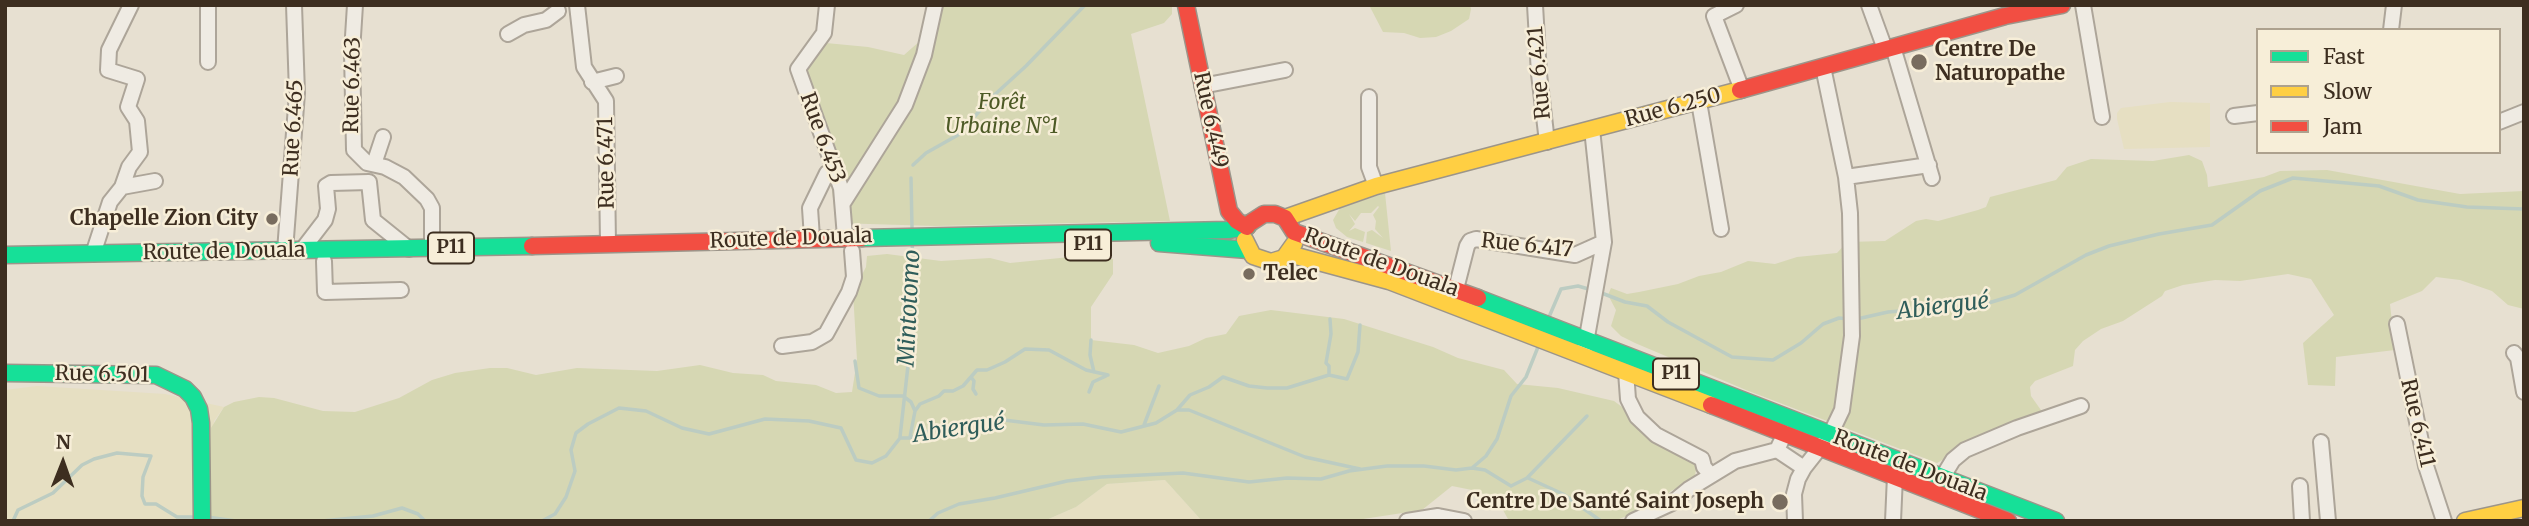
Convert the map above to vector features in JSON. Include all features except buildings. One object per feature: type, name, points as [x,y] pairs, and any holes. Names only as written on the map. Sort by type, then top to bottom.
[{"type":"main road","name":"Rue 6.250","points":[[1289,225],[1376,187],[1699,102],[2005,16],[2062,5]]},
{"type":"main road","name":"Rue 6.449","points":[[1190,9],[1202,86],[1229,211],[1237,221],[1247,227]]},
{"type":"main road","name":"Route de Douala","points":[[921,243],[1247,227],[1254,219],[1264,214],[1275,214],[1289,225],[1587,339],[1825,441],[1942,478],[2056,521]]},
{"type":"main road","points":[[1247,227],[1245,242],[1248,250],[1258,259],[1271,262],[1289,254],[1295,239],[1289,225]]},
{"type":"main road","name":"Route de Douala","points":[[5,255],[409,249],[812,238],[849,244]]},
{"type":"main road","name":"P11","points":[[5,267],[324,261],[897,243],[1163,243],[1248,250]]},
{"type":"main road","name":"P11","points":[[1289,254],[1389,281],[1785,433],[1825,441],[1895,476],[2008,521]]},
{"type":"main road","name":"Rue 6.501","points":[[5,373],[156,375],[172,381],[193,397],[200,409],[202,521]]},
{"type":"main road","points":[[2465,521],[2524,508]]},
{"type":"street","points":[[93,254],[110,202],[122,187],[129,167],[140,152],[137,121],[128,107],[137,79],[108,70],[109,50],[131,5]]},
{"type":"street","points":[[208,5],[208,62]]},
{"type":"street","name":"Rue 6.465","points":[[293,251],[296,114],[294,5]]},
{"type":"street","name":"Rue 6.463","points":[[355,5],[352,144],[357,155],[367,163],[404,177],[431,204],[432,248]]},
{"type":"street","name":"Rue 6.453","points":[[782,346],[811,342],[826,334],[849,292],[854,277],[841,188],[798,69],[824,33],[827,5]]},
{"type":"street","points":[[843,203],[905,105],[924,55],[935,5]]},
{"type":"street","name":"Rue 6.421","points":[[1535,5],[1538,74],[1547,142]]},
{"type":"street","points":[[1736,5],[1714,16],[1742,90]]},
{"type":"street","points":[[1846,177],[1930,172],[1889,48],[1869,5]]},
{"type":"street","points":[[2083,5],[2102,117]]},
{"type":"street","points":[[2391,28],[2394,5]]},
{"type":"street","points":[[508,34],[524,25],[546,20],[556,8],[577,6]]},
{"type":"street","name":"Rue 6.471","points":[[577,6],[584,67],[606,101],[608,244]]},
{"type":"street","points":[[1796,521],[1794,494],[1798,479],[1825,441],[1842,410],[1852,336],[1853,289],[1846,177],[1823,67]]},
{"type":"street","points":[[1202,86],[1285,71]]},
{"type":"street","points":[[592,82],[616,76]]},
{"type":"street","points":[[1369,97],[1370,167],[1376,187]]},
{"type":"street","points":[[1699,102],[1721,229]]},
{"type":"street","points":[[2501,121],[2524,112]]},
{"type":"street","points":[[2234,116],[2256,113]]},
{"type":"street","name":"Rue 6.417","points":[[1456,289],[1467,246],[1470,241],[1476,239],[1575,255],[1604,242],[1592,130]]},
{"type":"street","points":[[374,164],[383,137]]},
{"type":"street","points":[[812,238],[810,208],[827,173]]},
{"type":"street","points":[[122,187],[155,180]]},
{"type":"street","points":[[293,251],[325,220],[328,209],[327,186],[343,182],[369,182],[373,220],[409,249]]},
{"type":"street","points":[[1584,356],[1604,242]]},
{"type":"street","points":[[1575,255],[1599,269]]},
{"type":"street","points":[[324,261],[325,292],[401,290]]},
{"type":"street","name":"Rue 6.411","points":[[2397,324],[2426,466],[2444,521]]},
{"type":"street","points":[[2514,353],[2518,359],[2524,392]]},
{"type":"street","points":[[1626,372],[1628,399],[1637,417],[1656,435],[1702,459],[1704,467],[1712,475]]},
{"type":"street","points":[[1942,478],[1953,460],[1965,450],[2017,428],[2081,406]]},
{"type":"street","points":[[1777,450],[1785,433]]},
{"type":"street","points":[[2321,442],[2328,521]]},
{"type":"street","points":[[1633,521],[1672,503],[1735,461],[1777,450],[1804,468]]},
{"type":"street","points":[[1893,521],[1895,476]]},
{"type":"street","points":[[2300,486],[2302,521]]},
{"type":"street","points":[[1408,521],[1436,518],[1464,521]]},
{"type":"shaded area","points":[[2170,102],[2210,103],[2210,147],[2124,149],[2117,119],[2121,108]]},
{"type":"shaded area","points":[[37,386],[165,394],[224,407],[214,421],[207,521],[5,521],[5,390]]},
{"type":"shaded area","points":[[1165,480],[1202,521],[1044,521],[1076,507],[1107,484]]},
{"type":"green space","name":"Forêt Urbaine N°1","points":[[940,5],[1172,5],[1172,14],[1164,23],[1131,34],[1170,221],[935,226],[836,223],[830,174],[799,69],[816,48],[826,43],[868,47],[904,55],[929,33]]},
{"type":"green space","points":[[1369,5],[1470,5],[1471,9],[1469,19],[1451,31],[1436,37],[1420,38],[1404,33],[1383,32]]},
{"type":"green space","points":[[2189,155],[2202,161],[2208,187],[2264,177],[2280,171],[2327,170],[2460,194],[2524,191],[2524,309],[2508,305],[2492,291],[2460,280],[2436,277],[2422,291],[2390,304],[2395,350],[2336,357],[2335,386],[2308,385],[2303,343],[2334,315],[2311,279],[2288,274],[2183,285],[2165,291],[2162,296],[2123,321],[2101,329],[2083,341],[2075,350],[2073,366],[2035,381],[2030,387],[2031,396],[2043,413],[1969,445],[1937,463],[1746,390],[1635,343],[1621,336],[1611,326],[1616,310],[1608,295],[1611,288],[1627,294],[1639,292],[1721,272],[1748,261],[1775,264],[1797,257],[1837,253],[1847,242],[1885,241],[1916,221],[1938,221],[1978,210],[1986,207],[1990,197],[2056,180],[2067,167],[2091,159],[2153,161]]},
{"type":"green space","points":[[1385,193],[1391,251],[1366,243],[1367,232],[1372,230],[1383,238],[1375,229],[1376,221],[1373,215],[1378,206],[1371,213],[1361,213],[1355,221],[1349,214],[1355,224],[1349,231],[1355,228],[1365,232],[1363,242],[1347,237],[1336,228],[1333,220],[1340,208]]},
{"type":"green space","points":[[887,254],[941,261],[990,258],[1010,263],[1070,257],[1113,259],[1113,274],[1091,307],[1091,340],[1134,345],[1158,353],[1226,334],[1239,316],[1271,310],[1344,319],[1433,347],[1458,358],[1504,370],[1517,384],[1558,388],[1614,401],[1652,429],[1670,451],[1698,460],[1694,480],[1671,491],[1655,505],[1614,521],[1508,519],[1498,501],[1477,491],[1452,486],[1422,510],[1350,521],[1202,521],[1165,480],[1107,484],[1076,507],[1044,521],[207,521],[211,428],[224,407],[259,397],[274,398],[323,411],[355,412],[399,398],[432,380],[455,373],[490,368],[507,368],[536,375],[577,368],[657,371],[700,365],[733,373],[763,375],[776,381],[816,385],[836,393],[852,392],[857,360],[853,292],[866,267],[867,256]]},
{"type":"waterway","name":"Mintotomo","points":[[913,165],[926,153],[958,135],[991,98],[1085,5]]},
{"type":"waterway","name":"Mintotomo","points":[[911,178],[912,228]]},
{"type":"waterway","name":"Abiergué","points":[[1857,319],[1888,312],[1985,304],[2015,295],[2086,255],[2109,246],[2212,225],[2260,191],[2293,178],[2379,186],[2418,200],[2467,207],[2524,209]]},
{"type":"waterway","name":"Mintotomo","points":[[900,437],[916,294],[912,243]]},
{"type":"waterway","name":"Abiergué","points":[[1549,317],[1561,289],[1578,286],[1592,290]]},
{"type":"waterway","name":"Abiergué","points":[[1599,292],[1625,302],[1647,306],[1668,322],[1732,357],[1773,360],[1801,343],[1823,324],[1839,318],[1849,319]]},
{"type":"waterway","points":[[1329,374],[1329,366],[1326,363],[1331,334],[1330,319]]},
{"type":"waterway","points":[[1177,410],[1190,395],[1223,377],[1249,386],[1267,388],[1287,388],[1329,375],[1347,379],[1358,352],[1360,325]]},
{"type":"waterway","points":[[1091,340],[1090,355],[1094,372]]},
{"type":"waterway","points":[[929,521],[938,513],[959,504],[1067,481],[1101,477],[1183,473],[1249,482],[1287,478],[1321,479],[1349,471],[1387,466],[1424,466],[1456,470],[1472,468],[1486,456],[1497,439],[1511,396],[1526,377],[1538,347]]},
{"type":"waterway","points":[[910,437],[915,411],[920,404],[944,391],[953,391],[963,386],[977,370],[987,370],[1025,349],[1049,350],[1086,370],[1108,375]]},
{"type":"waterway","points":[[855,361],[859,388],[879,396],[903,396],[911,402],[915,411]]},
{"type":"waterway","points":[[1089,392],[1093,382],[1106,376]]},
{"type":"waterway","points":[[971,377],[976,394]]},
{"type":"waterway","points":[[1144,425],[1159,386]]},
{"type":"waterway","name":"Mintotomo","points":[[542,521],[555,514],[566,497],[575,471],[571,450],[576,433],[619,408],[646,411],[682,428],[709,434],[765,419],[809,421],[841,428],[856,460],[872,463],[886,456],[900,438],[910,438],[925,432],[1004,420],[1044,425],[1083,424],[1121,432],[1156,423],[1177,410],[1189,410],[1305,457],[1360,469]]},
{"type":"waterway","name":"Abiergué","points":[[1472,468],[1485,470],[1511,486],[1527,478],[1587,416]]},
{"type":"waterway","points":[[13,521],[18,510],[53,493],[82,465],[117,453],[151,456],[143,477],[142,496],[145,504],[156,504],[177,517],[196,517]]},
{"type":"waterway","points":[[1528,478],[1563,494],[1601,521]]},
{"type":"waterway","name":"Abiergué","points":[[322,521],[373,516],[402,508],[418,514],[425,521]]},
{"type":"waterway","points":[[207,517],[236,521]]},
{"type":"traffic: fast","points":[[862,238],[1228,230],[1247,227],[1250,223]]},
{"type":"traffic: fast","points":[[1159,243],[1248,250]]},
{"type":"traffic: fast","points":[[5,255],[532,246]]},
{"type":"traffic: fast","points":[[1478,298],[2056,521]]},
{"type":"traffic: fast","points":[[5,373],[156,375],[185,389],[199,409],[201,423],[202,521]]},
{"type":"traffic: slow","points":[[1285,218],[1376,186],[1740,90]]},
{"type":"traffic: slow","points":[[1245,240],[1253,256],[1271,262],[1284,258],[1294,244]]},
{"type":"traffic: slow","points":[[1289,254],[1389,281],[1711,405]]},
{"type":"traffic: slow","points":[[2465,521],[2524,508]]},
{"type":"traffic: jam","points":[[1186,5],[1229,211],[1237,221],[1247,227]]},
{"type":"traffic: jam","points":[[1740,90],[2005,16],[2062,5]]},
{"type":"traffic: jam","points":[[1250,223],[1264,214],[1275,214],[1285,218],[1294,232],[1478,298]]},
{"type":"traffic: jam","points":[[532,246],[862,238]]},
{"type":"traffic: jam","points":[[1711,405],[2008,521]]},
{"type":"place","name":"Centre De Naturopathe","points":[[1919,62]]},
{"type":"place","name":"Chapelle Zion City","points":[[272,219]]},
{"type":"place","name":"Telec","points":[[1249,274]]},
{"type":"place","name":"Centre De Santé Saint Joseph","points":[[1780,502]]}]
